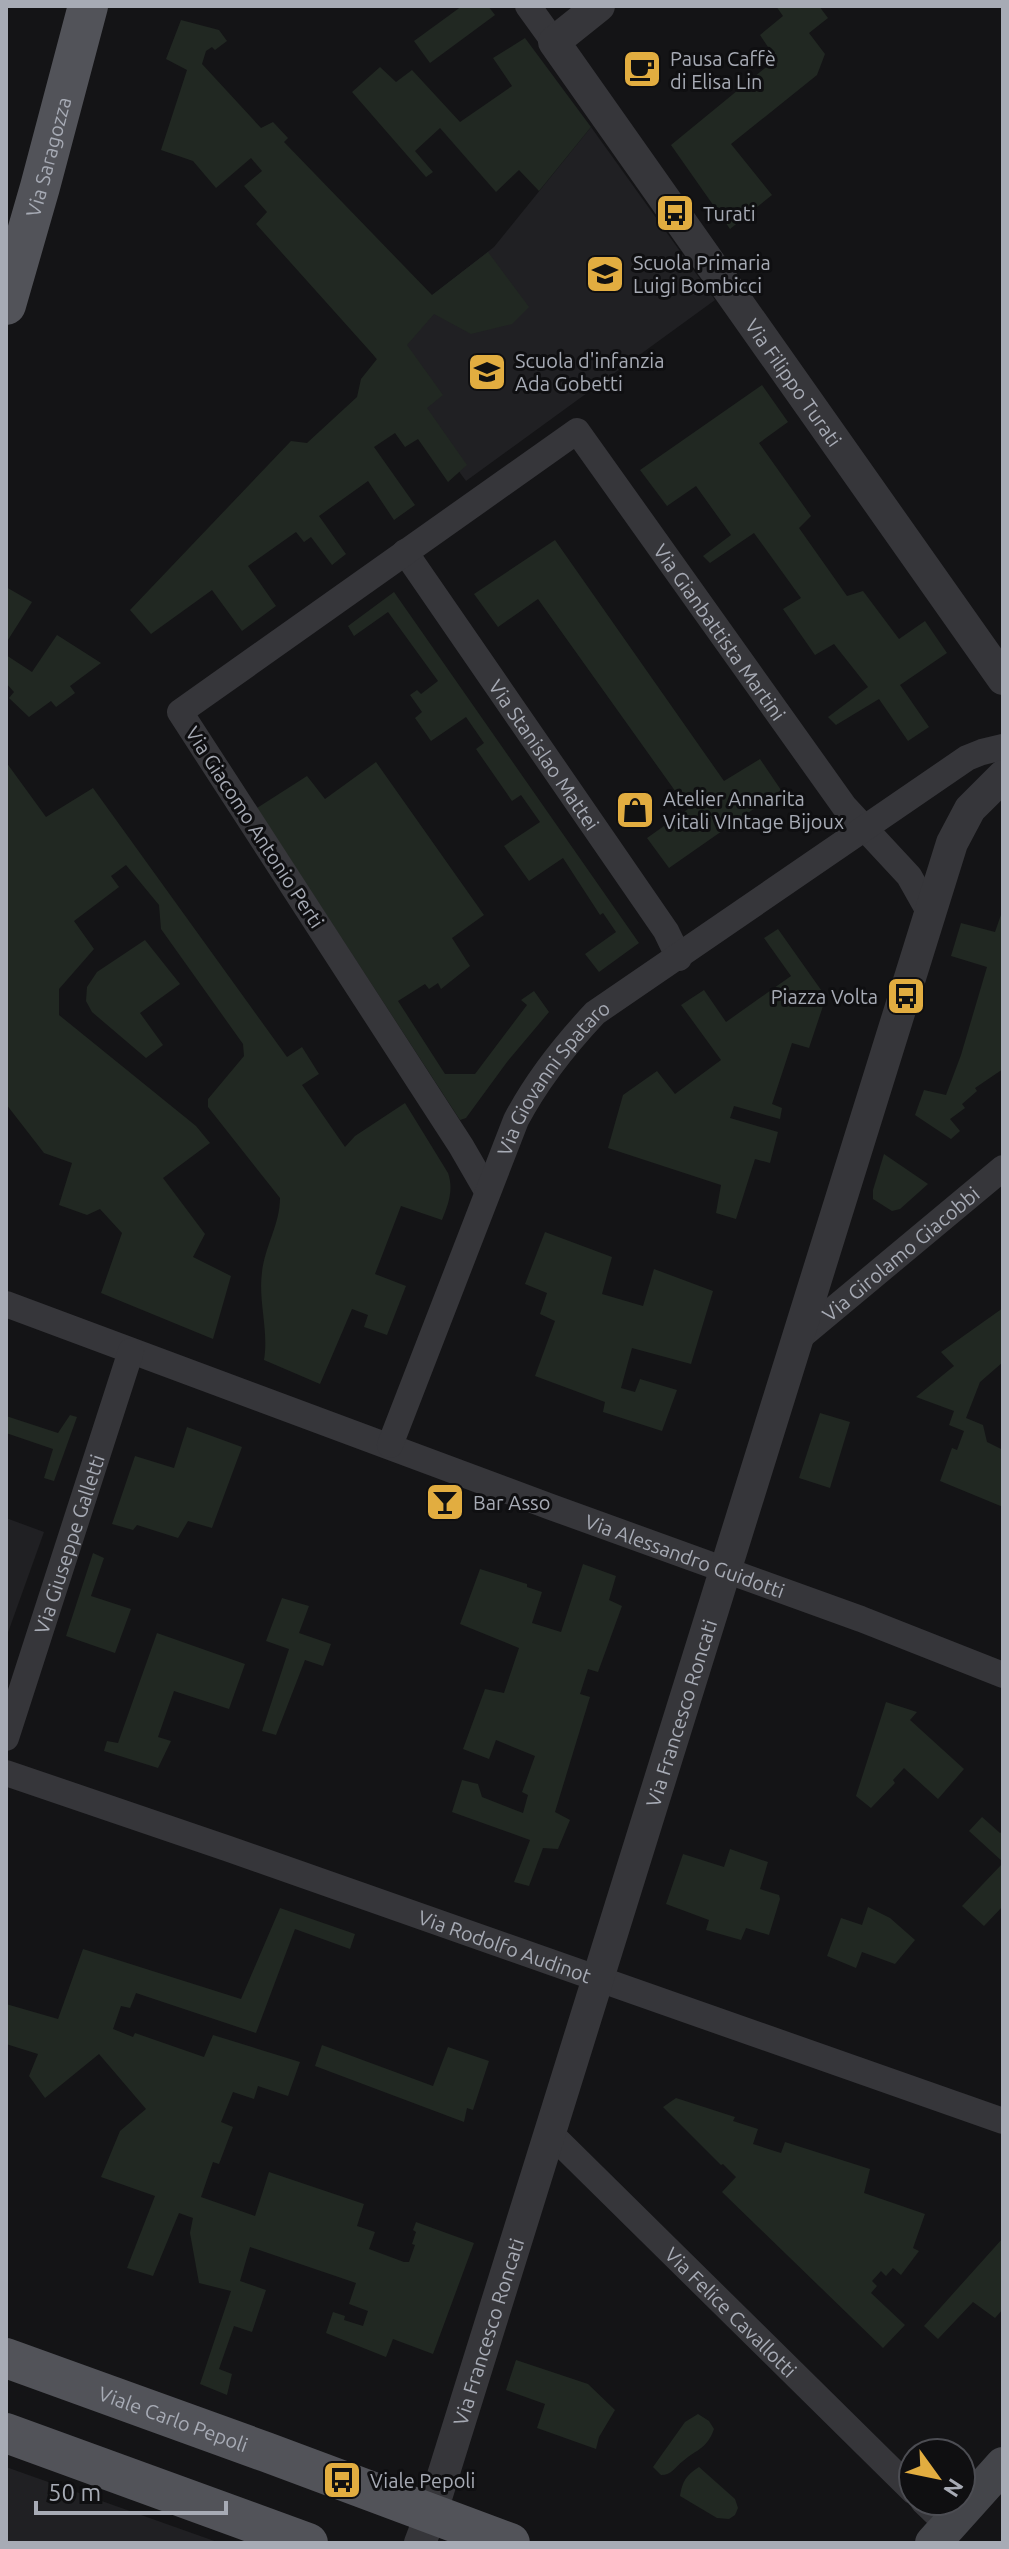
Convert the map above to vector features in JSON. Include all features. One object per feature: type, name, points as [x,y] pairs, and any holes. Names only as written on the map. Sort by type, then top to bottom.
[{"type":"main road","name":"Via Saragozza","points":[[6,305],[88,6]]},
{"type":"main road","name":"Viale Carlo Pepoli","points":[[6,2358],[425,2528],[510,2543]]},
{"type":"main road","points":[[6,2433],[308,2543]]},
{"type":"main road","points":[[935,2523],[1003,2465]]},
{"type":"street","name":"Via Filippo Turati","points":[[528,6],[1003,679]]},
{"type":"street","points":[[554,42],[599,6]]},
{"type":"street","name":"Via Giacomo Antonio Perti","points":[[487,1191],[180,712],[577,431]]},
{"type":"street","name":"Via Gianbattista Martini","points":[[577,431],[844,806],[909,876],[931,915]]},
{"type":"street","name":"Via Stanislao Mattei","points":[[405,552],[666,931],[679,958]]},
{"type":"street","name":"Via Giovanni Spataro","points":[[390,1445],[502,1151],[528,1098],[571,1039],[595,1013],[967,758],[1003,747]]},
{"type":"street","name":"Via Francesco Roncati","points":[[425,2528],[960,826],[984,793],[1003,776]]},
{"type":"street","name":"Via Girolamo Giacobbi","points":[[799,1338],[1003,1168]]},
{"type":"street","name":"Via Alessandro Guidotti","points":[[6,1304],[1003,1675]]},
{"type":"street","name":"Via Giuseppe Galletti","points":[[6,1738],[131,1351]]},
{"type":"street","name":"Via Rodolfo Audinot","points":[[6,1773],[1003,2121]]},
{"type":"street","name":"Via Felice Cavallotti","points":[[549,2132],[897,2475]]},
{"type":"shaded area","points":[[462,6],[488,6],[495,15],[430,63],[414,41]]},
{"type":"shaded area","points":[[776,6],[819,6],[828,18],[809,33],[825,54],[817,75],[731,144],[772,195],[730,229],[671,145],[776,59],[760,35],[783,16]]},
{"type":"shaded area","points":[[181,20],[219,30],[227,41],[215,50],[212,47],[206,51],[202,64],[261,128],[273,122],[288,138],[284,142],[432,295],[488,252],[529,307],[512,324],[471,334],[434,314],[407,345],[443,395],[427,408],[467,465],[448,482],[418,439],[405,447],[395,433],[374,447],[415,505],[394,520],[368,481],[319,516],[346,554],[332,565],[311,537],[304,542],[296,532],[248,566],[276,606],[242,631],[212,590],[151,634],[130,610],[291,441],[307,443],[357,397],[361,379],[377,359],[256,224],[267,212],[244,186],[262,171],[251,158],[216,188],[193,161],[161,150],[187,70],[166,59]]},
{"type":"shaded area","points":[[525,38],[591,127],[539,191],[519,170],[496,192],[440,128],[415,151],[433,172],[426,177],[352,92],[380,67],[396,82],[412,70],[460,122],[512,86],[493,58]]},
{"type":"shaded area","points":[[591,127],[715,300],[466,481],[367,346],[494,247]]},
{"type":"shaded area","points":[[762,385],[788,422],[759,443],[811,516],[799,528],[847,596],[863,591],[899,639],[925,621],[947,653],[900,685],[929,727],[908,741],[879,699],[836,725],[828,717],[868,687],[834,644],[815,655],[783,609],[801,598],[754,533],[710,563],[703,556],[731,535],[696,486],[667,506],[640,470]]},
{"type":"shaded area","points":[[555,540],[724,781],[760,759],[781,790],[669,868],[647,838],[688,809],[538,599],[498,627],[474,594]]},
{"type":"shaded area","points":[[6,587],[32,602],[6,643]]},
{"type":"shaded area","points":[[394,592],[639,943],[599,972],[585,954],[616,932],[603,913],[600,915],[563,858],[529,881],[504,846],[540,822],[521,795],[512,801],[476,749],[484,743],[466,717],[431,741],[415,718],[422,712],[410,695],[417,690],[421,694],[438,681],[388,612],[354,636],[348,626]]},
{"type":"shaded area","points":[[57,635],[101,663],[70,686],[75,693],[56,707],[51,701],[29,717],[9,698],[14,692],[6,683],[6,655],[32,672]]},
{"type":"shaded area","points":[[6,762],[46,817],[93,788],[287,1057],[302,1047],[319,1074],[302,1085],[345,1147],[355,1136],[405,1103],[448,1173],[450,1191],[442,1220],[401,1206],[375,1274],[406,1286],[387,1335],[364,1327],[368,1315],[352,1309],[320,1384],[264,1360],[262,1272],[278,1217],[280,1198],[208,1107],[208,1099],[244,1056],[243,1044],[161,929],[159,905],[126,865],[111,876],[119,887],[74,921],[94,949],[59,989],[59,1015],[196,1126],[210,1143],[163,1178],[205,1234],[193,1257],[231,1276],[213,1339],[101,1293],[122,1233],[100,1209],[87,1215],[59,1205],[72,1163],[44,1153],[6,1104]]},
{"type":"shaded area","points":[[376,762],[484,915],[452,938],[470,966],[441,989],[438,983],[429,989],[425,984],[398,1001],[445,1074],[475,1074],[527,1005],[521,1000],[534,991],[549,1012],[466,1118],[460,1120],[257,808],[307,776],[325,799]]},
{"type":"shaded area","points":[[1003,909],[1003,1069],[975,1088],[977,1091],[962,1104],[965,1108],[950,1119],[960,1131],[951,1139],[915,1115],[924,1090],[946,1095],[987,967],[951,956],[961,923],[995,932]]},
{"type":"shaded area","points":[[778,929],[826,997],[809,1048],[792,1043],[772,1104],[782,1108],[780,1119],[734,1106],[730,1118],[778,1132],[770,1163],[755,1159],[736,1219],[716,1213],[721,1185],[608,1148],[623,1095],[657,1071],[675,1094],[721,1060],[681,1005],[704,990],[726,1022],[791,976],[764,938]]},
{"type":"shaded area","points":[[145,940],[180,984],[140,1013],[163,1045],[146,1058],[92,1012],[86,1001],[87,987],[97,972]]},
{"type":"shaded area","points":[[884,1154],[928,1184],[900,1209],[892,1211],[873,1199]]},
{"type":"shaded area","points":[[545,1232],[612,1257],[602,1294],[643,1306],[654,1269],[713,1291],[691,1364],[632,1348],[621,1388],[635,1392],[640,1379],[677,1390],[662,1431],[603,1412],[605,1402],[535,1376],[555,1321],[540,1314],[547,1293],[525,1284]]},
{"type":"shaded area","points":[[1003,1308],[1003,1362],[980,1382],[966,1418],[983,1425],[987,1442],[1003,1450],[1003,1507],[940,1481],[952,1448],[957,1450],[964,1431],[949,1425],[954,1411],[916,1397],[954,1366],[941,1352]]},
{"type":"shaded area","points":[[820,1413],[850,1422],[830,1488],[799,1478]]},
{"type":"shaded area","points":[[70,1415],[77,1417],[54,1481],[44,1478],[53,1449],[6,1433],[6,1416],[58,1433]]},
{"type":"shaded area","points":[[187,1427],[242,1447],[212,1528],[188,1521],[178,1538],[137,1525],[133,1530],[112,1524],[135,1456],[174,1468]]},
{"type":"shaded area","points":[[6,1518],[44,1532],[6,1638]]},
{"type":"shaded area","points":[[93,1553],[104,1558],[91,1596],[131,1609],[115,1653],[66,1636]]},
{"type":"shaded area","points":[[583,1564],[616,1576],[609,1600],[622,1606],[598,1672],[588,1669],[580,1694],[590,1697],[555,1812],[570,1820],[558,1849],[543,1848],[529,1886],[514,1882],[530,1840],[452,1812],[462,1780],[478,1784],[482,1797],[523,1813],[528,1795],[522,1792],[535,1756],[496,1740],[489,1759],[463,1749],[485,1689],[504,1693],[519,1648],[460,1624],[480,1569],[542,1592],[532,1623],[561,1632]]},
{"type":"shaded area","points":[[282,1598],[309,1606],[299,1633],[331,1644],[323,1666],[305,1660],[276,1735],[262,1731],[289,1649],[266,1641]]},
{"type":"shaded area","points":[[157,1633],[245,1664],[229,1709],[174,1691],[158,1737],[171,1741],[158,1768],[104,1751],[107,1741],[118,1743]]},
{"type":"shaded area","points":[[886,1702],[917,1712],[910,1720],[964,1769],[938,1799],[904,1768],[893,1780],[895,1783],[871,1808],[856,1796]]},
{"type":"shaded area","points":[[982,1817],[1000,1833],[1003,1831],[1003,1862],[969,1831]]},
{"type":"shaded area","points":[[730,1849],[768,1862],[760,1889],[779,1895],[780,1899],[769,1935],[746,1928],[741,1940],[706,1930],[709,1920],[666,1904],[683,1854],[724,1867]]},
{"type":"shaded area","points":[[1003,1863],[1003,1906],[984,1926],[962,1906]]},
{"type":"shaded area","points":[[868,1907],[890,1918],[915,1940],[895,1964],[862,1952],[856,1968],[827,1956],[841,1918],[862,1925]]},
{"type":"shaded area","points":[[280,1908],[355,1934],[350,1949],[295,1929],[256,2033],[136,1993],[130,2008],[121,2006],[113,2029],[133,2037],[135,2033],[204,2057],[213,2035],[300,2062],[288,2096],[258,2086],[254,2099],[233,2092],[221,2122],[233,2127],[219,2164],[213,2162],[201,2197],[255,2216],[269,2172],[364,2204],[357,2226],[375,2232],[369,2249],[404,2262],[409,2262],[415,2245],[412,2244],[416,2222],[474,2243],[433,2354],[393,2339],[386,2357],[326,2333],[333,2312],[345,2316],[344,2320],[363,2326],[368,2311],[349,2304],[356,2283],[250,2247],[240,2281],[266,2290],[252,2332],[234,2326],[219,2369],[232,2374],[227,2395],[200,2384],[231,2291],[199,2283],[190,2233],[193,2218],[179,2213],[153,2276],[127,2268],[155,2196],[101,2177],[120,2131],[146,2109],[99,2054],[45,2098],[29,2076],[38,2054],[6,2044],[6,2004],[58,2019],[83,1949],[241,1999]]},
{"type":"shaded area","points":[[322,2045],[433,2086],[448,2047],[489,2061],[473,2110],[467,2108],[464,2122],[315,2066]]},
{"type":"shaded area","points":[[676,2098],[735,2117],[733,2121],[758,2129],[753,2144],[781,2153],[785,2142],[870,2169],[864,2193],[925,2214],[913,2248],[919,2251],[901,2275],[893,2268],[886,2276],[881,2271],[872,2281],[877,2286],[871,2293],[905,2325],[883,2348],[722,2192],[736,2177],[663,2107]]},
{"type":"shaded area","points":[[1003,2238],[1003,2309],[995,2318],[973,2302],[938,2339],[924,2326]]},
{"type":"shaded area","points":[[516,2360],[588,2384],[615,2410],[599,2437],[596,2449],[537,2428],[545,2404],[506,2390]]},
{"type":"shaded area","points":[[698,2414],[709,2421],[714,2429],[708,2441],[671,2472],[661,2475],[653,2467],[685,2422]]},
{"type":"shaded area","points":[[6,2467],[220,2543],[6,2543]]},
{"type":"shaded area","points":[[699,2467],[735,2499],[738,2508],[729,2519],[717,2518],[680,2496],[685,2479]]},
{"type":"place","name":"Pausa Caffè di Elisa Lin","points":[[642,69]]},
{"type":"place","name":"Turati","points":[[675,213]]},
{"type":"place","name":"Scuola Primaria Luigi Bombicci","points":[[605,274]]},
{"type":"place","name":"Scuola d'infanzia Ada Gobetti","points":[[487,372]]},
{"type":"place","name":"Atelier Annarita Vitali VIntage Bijoux","points":[[635,810]]},
{"type":"place","name":"Piazza Volta","points":[[906,996]]},
{"type":"place","name":"Bar Asso","points":[[445,1502]]},
{"type":"place","name":"Viale Pepoli","points":[[342,2480]]}]
